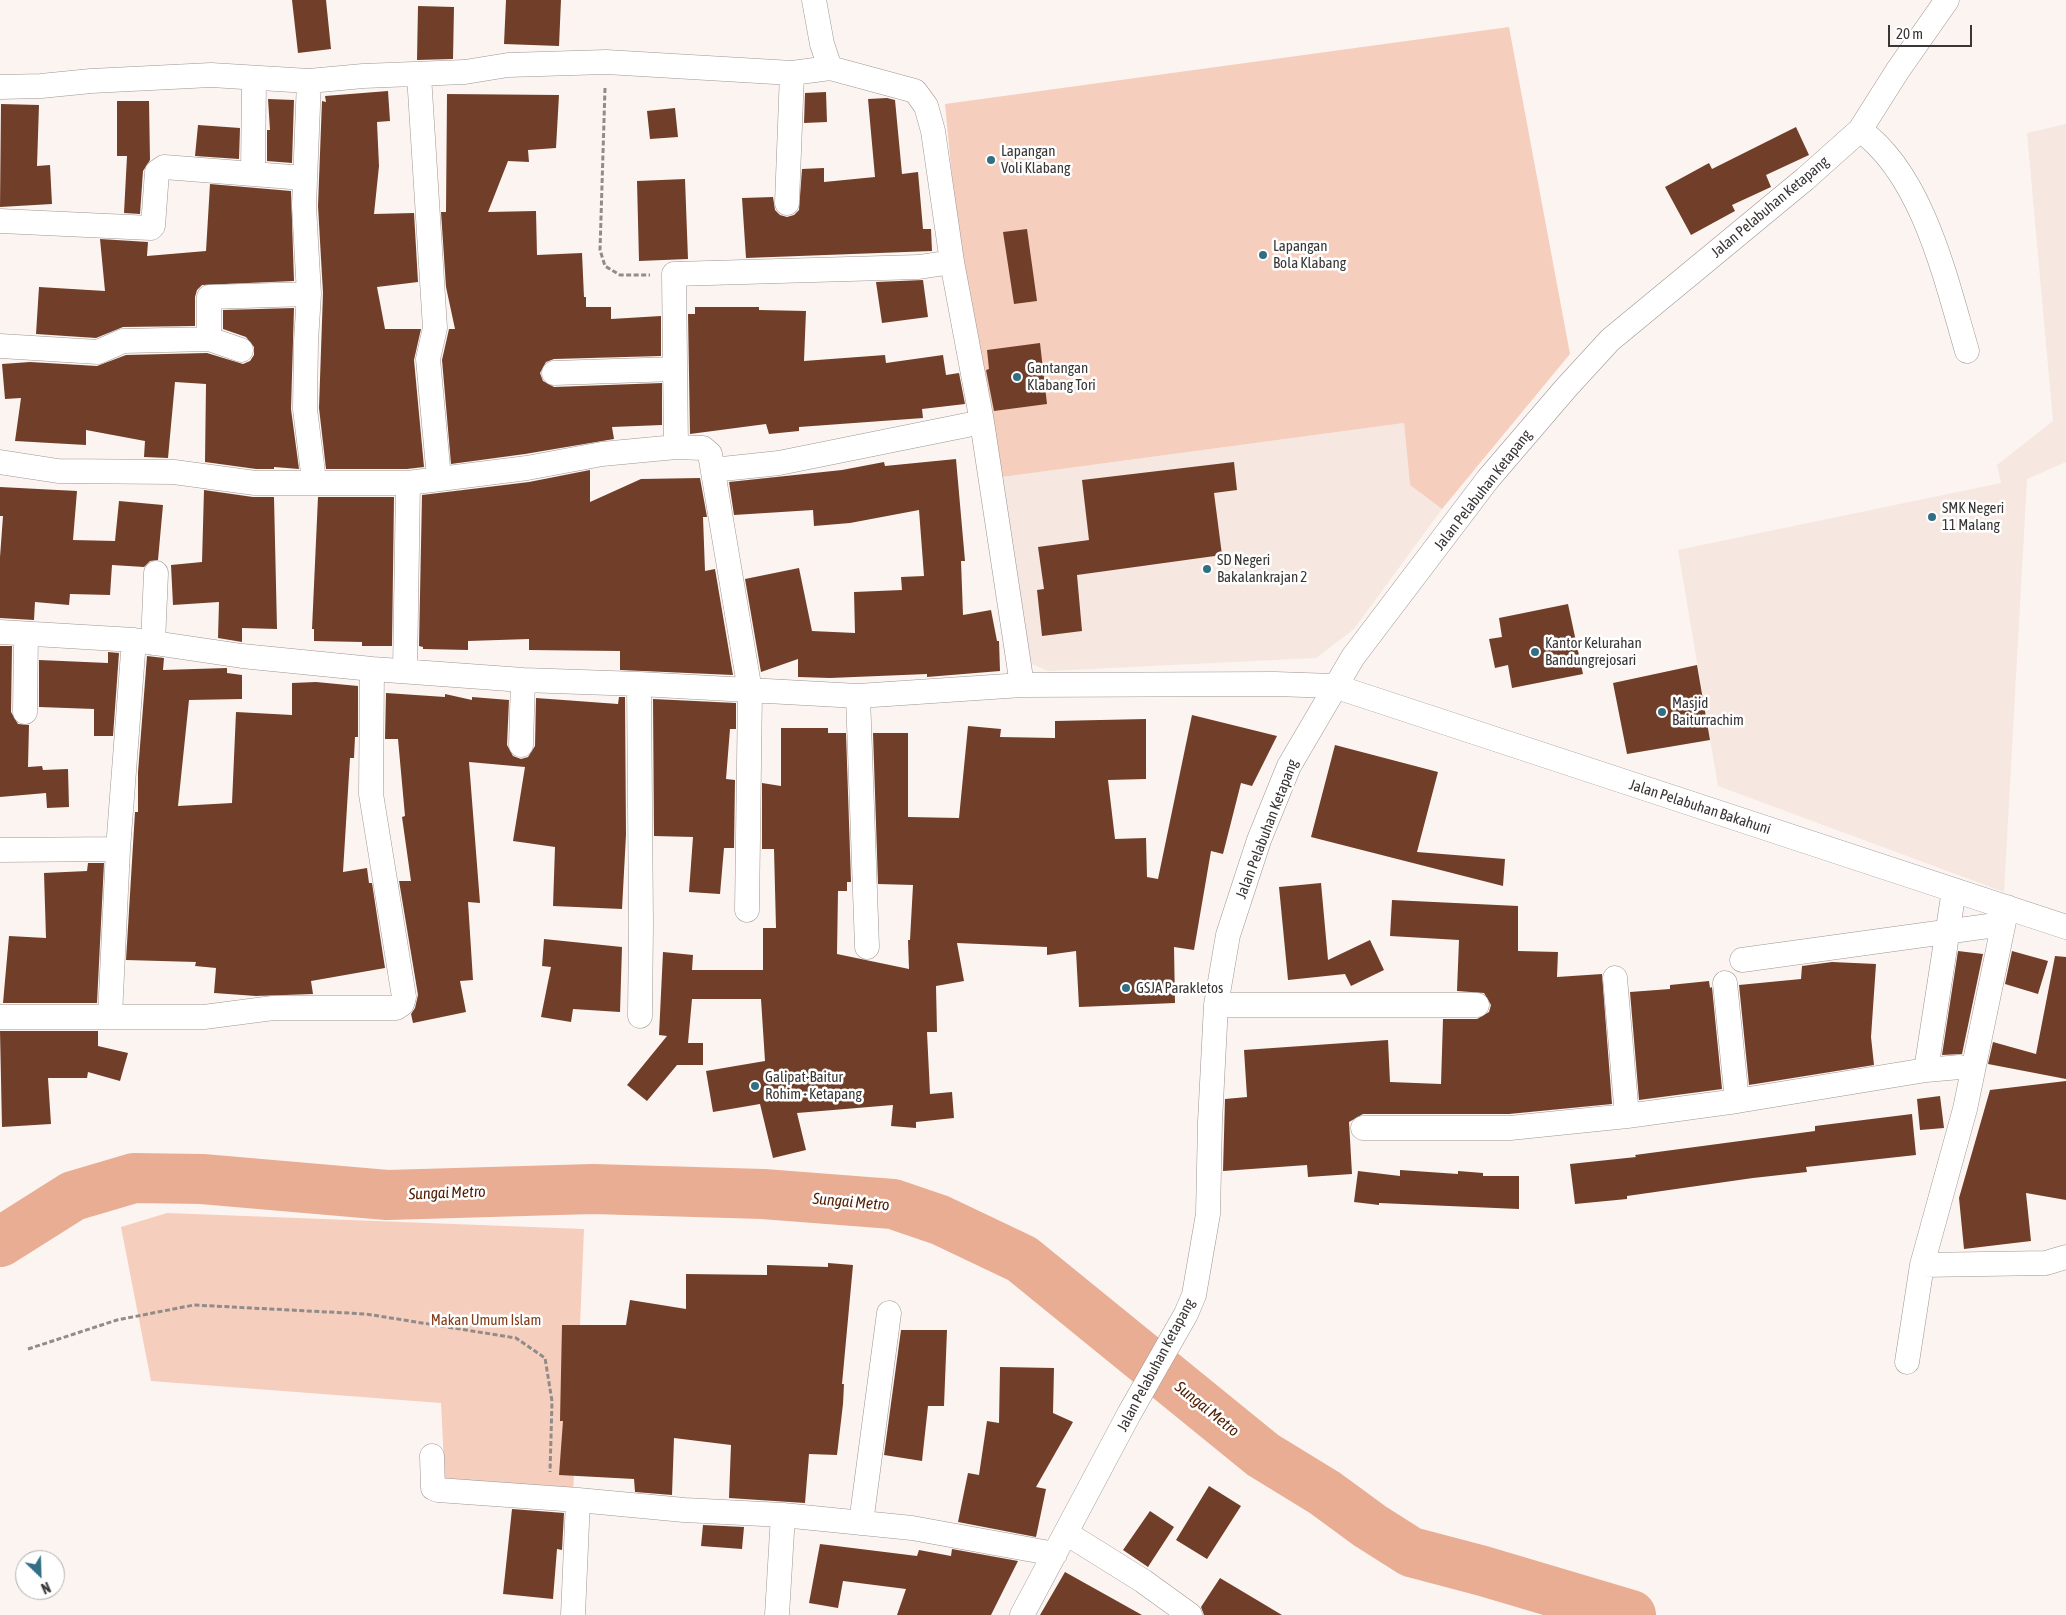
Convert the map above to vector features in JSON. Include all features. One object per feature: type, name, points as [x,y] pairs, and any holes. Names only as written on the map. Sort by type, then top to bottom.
[{"type":"street","points":[[814,0],[822,44],[830,68]]},
{"type":"street","name":"Jalan Pelabuhan Ketapang","points":[[1022,1615],[1129,1414],[1186,1314],[1196,1286],[1208,1214],[1210,1122],[1216,1005],[1228,935],[1260,840],[1290,766],[1334,686],[1353,657],[1488,479],[1598,353],[1610,340],[1805,179],[1860,130],[1898,70],[1947,0]]},
{"type":"street","points":[[0,87],[41,86],[146,77],[211,75],[254,95],[309,81],[363,76],[465,72],[508,65],[606,62],[792,73],[830,68],[915,92],[926,106],[933,131],[952,262],[982,422],[1022,685]]},
{"type":"street","points":[[787,203],[792,73]]},
{"type":"street","points":[[419,75],[435,328],[428,359],[439,478]]},
{"type":"street","points":[[309,81],[304,178],[309,294],[305,409],[314,481]]},
{"type":"street","points":[[253,174],[254,95]]},
{"type":"street","points":[[1860,130],[1874,140],[1902,177],[1922,217],[1942,267],[1967,351]]},
{"type":"street","points":[[0,221],[151,228],[153,226],[157,172],[160,168],[304,178]]},
{"type":"street","points":[[676,447],[674,274],[919,267],[952,262]]},
{"type":"street","points":[[209,339],[209,298],[309,294]]},
{"type":"street","points":[[0,346],[98,352],[123,341],[209,339],[241,350]]},
{"type":"street","points":[[554,373],[675,369]]},
{"type":"street","points":[[713,470],[779,463],[982,422]]},
{"type":"street","points":[[0,462],[58,471],[174,472],[255,482],[408,482],[527,468],[602,454],[676,447],[703,448],[710,454],[750,691],[747,910]]},
{"type":"street","points":[[405,671],[408,482]]},
{"type":"street","points":[[110,1016],[118,849],[144,642],[156,573]]},
{"type":"street","name":"Jalan Pelabuhan Bakahuni","points":[[0,632],[144,642],[242,656],[372,669],[523,680],[639,684],[858,696],[1022,685],[1275,684],[1334,686],[1954,890],[2005,916],[2066,927]]},
{"type":"street","points":[[25,712],[26,634]]},
{"type":"street","points":[[0,1017],[204,1017],[273,1008],[396,1008],[402,1004],[404,997],[371,794],[372,669]]},
{"type":"street","points":[[521,745],[523,680]]},
{"type":"street","points":[[639,684],[640,1016]]},
{"type":"street","points":[[858,696],[867,947]]},
{"type":"street","points":[[0,850],[118,849]]},
{"type":"street","points":[[1926,1070],[1954,890]]},
{"type":"street","points":[[1742,960],[1946,934],[2005,916],[1965,1109],[1922,1265],[1907,1362]]},
{"type":"street","points":[[1615,978],[1627,1116]]},
{"type":"street","points":[[1725,983],[1737,1101]]},
{"type":"street","points":[[1216,1005],[1477,1006]]},
{"type":"street","points":[[1363,1128],[1510,1128],[1627,1116],[1737,1101],[1926,1070],[1960,1067]]},
{"type":"street","points":[[1922,1265],[2046,1263],[2066,1257]]},
{"type":"street","points":[[861,1523],[889,1313]]},
{"type":"street","points":[[432,1456],[433,1488],[438,1490],[684,1510],[782,1515],[912,1528],[1054,1554]]},
{"type":"street","points":[[574,1615],[578,1500]]},
{"type":"street","points":[[776,1615],[782,1515]]},
{"type":"street","points":[[1066,1533],[1143,1581],[1190,1615]]},
{"type":"path","points":[[606,62],[600,250],[605,266],[620,275],[674,274]]},
{"type":"path","points":[[28,1349],[116,1320],[194,1306],[366,1314],[516,1338],[545,1358],[552,1401],[549,1498]]},
{"type":"shaded area","name":"SMK Negeri 11 Malang","points":[[2066,124],[2066,462],[2027,479],[2004,892],[1718,786],[1678,550],[2001,483],[1997,465],[2053,421],[2027,133]]},
{"type":"shaded area","name":"SD Negeri Bakalankrajan 2","points":[[1404,423],[1410,485],[1442,509],[1354,629],[1316,658],[1048,671],[1030,663],[1002,477]]},
{"type":"green space","points":[[1509,27],[1570,354],[1442,509],[1410,485],[1404,423],[1002,477],[956,218],[945,104]]},
{"type":"green space","name":"Makan Umum Islam","points":[[167,1213],[584,1229],[573,1496],[445,1482],[441,1403],[151,1381],[121,1227]]},
{"type":"building","points":[[292,0],[326,0],[331,49],[298,53]]},
{"type":"building","points":[[506,0],[561,0],[559,46],[504,44]]},
{"type":"building","points":[[418,6],[454,7],[453,59],[417,60]]},
{"type":"building","points":[[388,91],[390,121],[377,122],[379,166],[374,214],[414,213],[418,282],[377,287],[385,329],[421,329],[414,360],[424,467],[407,469],[326,469],[319,408],[323,293],[318,206],[322,101],[326,102],[325,96]]},
{"type":"building","points":[[826,92],[827,122],[804,123],[805,93]]},
{"type":"building","points":[[447,94],[559,95],[556,148],[528,150],[529,162],[508,161],[488,212],[536,211],[537,255],[582,253],[586,307],[611,307],[611,319],[661,316],[661,356],[554,359],[546,362],[540,373],[543,381],[554,387],[662,383],[662,425],[612,427],[614,439],[451,464],[442,360],[449,329],[455,329],[446,287],[441,212],[446,212]]},
{"type":"building","points":[[887,98],[895,100],[902,174],[918,172],[923,229],[931,229],[932,251],[746,258],[742,198],[773,197],[775,210],[780,215],[787,217],[794,215],[799,210],[802,169],[824,168],[824,182],[875,177],[868,99]]},
{"type":"building","points":[[268,99],[294,100],[292,163],[267,161],[267,130],[270,130]]},
{"type":"building","points":[[117,101],[149,101],[150,160],[143,171],[140,214],[124,213],[127,156],[117,156]]},
{"type":"building","points":[[1,104],[39,105],[37,166],[50,165],[52,204],[0,207]]},
{"type":"building","points":[[675,108],[678,137],[650,139],[647,111]]},
{"type":"building","points":[[198,125],[240,128],[239,159],[195,156]]},
{"type":"building","points":[[1796,127],[1809,155],[1766,175],[1771,187],[1732,205],[1735,211],[1691,235],[1665,187],[1709,163],[1712,169]]},
{"type":"building","points":[[685,179],[688,259],[639,261],[637,181]]},
{"type":"building","points":[[210,184],[291,191],[294,281],[202,285],[197,290],[195,297],[195,326],[123,327],[96,338],[36,334],[39,287],[105,291],[100,239],[148,242],[147,256],[206,251]]},
{"type":"building","points":[[1027,229],[1037,301],[1014,304],[1003,232]]},
{"type":"building","points":[[923,280],[928,317],[882,323],[876,282]]},
{"type":"building","points":[[695,307],[759,307],[759,310],[806,311],[804,361],[885,355],[886,363],[943,355],[946,375],[959,373],[965,404],[922,409],[923,418],[799,427],[799,431],[769,434],[766,424],[690,434],[688,314],[695,314]]},
{"type":"building","points":[[294,308],[291,409],[299,469],[274,467],[274,469],[256,469],[205,462],[206,384],[175,382],[168,458],[144,457],[145,441],[86,430],[86,445],[15,441],[21,398],[5,399],[2,364],[30,362],[97,366],[126,355],[207,353],[243,364],[250,361],[254,355],[254,347],[246,337],[223,329],[223,310]]},
{"type":"building","name":"Gantangan Klabang Tori","points":[[1040,343],[1047,404],[994,411],[986,370],[989,369],[987,350]]},
{"type":"building","points":[[956,459],[965,561],[961,561],[963,615],[991,610],[997,641],[999,641],[1000,671],[927,677],[927,674],[830,678],[798,677],[798,659],[761,672],[745,579],[799,568],[812,631],[855,633],[854,592],[902,590],[901,577],[924,576],[919,510],[850,523],[814,526],[813,510],[734,515],[729,482],[842,470],[884,462],[885,466]]},
{"type":"building","points":[[1234,462],[1237,490],[1214,493],[1222,555],[1077,575],[1082,631],[1042,636],[1037,590],[1044,589],[1038,547],[1089,540],[1082,480]]},
{"type":"building","points":[[590,470],[590,502],[641,479],[700,478],[707,517],[703,517],[705,571],[715,569],[733,675],[620,670],[620,651],[529,650],[529,639],[468,641],[468,650],[423,649],[423,647],[419,646],[422,495],[529,482]]},
{"type":"building","points":[[0,487],[77,491],[73,540],[115,541],[119,501],[163,505],[158,560],[150,561],[144,567],[112,565],[110,595],[70,594],[69,605],[35,602],[34,620],[0,618],[0,557],[3,516],[0,516]]},
{"type":"building","points":[[204,490],[253,497],[274,497],[277,629],[242,628],[242,642],[218,638],[219,602],[173,605],[171,565],[202,562]]},
{"type":"building","points":[[318,497],[394,497],[392,646],[362,646],[362,642],[314,641],[314,629],[312,629]]},
{"type":"building","name":"Kantor Kelurahan Bandungrejosari","points":[[1568,604],[1583,674],[1512,688],[1508,665],[1495,668],[1489,639],[1502,637],[1499,618]]},
{"type":"building","points":[[0,646],[12,646],[11,712],[18,724],[29,725],[28,767],[42,766],[43,770],[68,769],[69,807],[47,808],[46,793],[0,797]]},
{"type":"building","points":[[108,652],[119,653],[113,736],[94,736],[94,709],[39,707],[39,660],[108,663]]},
{"type":"building","points":[[147,656],[164,658],[163,670],[227,668],[227,673],[242,675],[242,699],[189,700],[178,806],[232,803],[236,712],[292,715],[292,683],[316,682],[358,686],[358,737],[355,737],[354,758],[350,758],[343,872],[367,868],[369,883],[372,883],[385,968],[311,981],[313,994],[256,996],[214,993],[216,968],[195,966],[196,962],[126,960],[135,812],[138,812],[138,772]]},
{"type":"building","name":"Masjid Baiturrachim","points":[[1697,665],[1710,740],[1627,754],[1613,683]]},
{"type":"building","points":[[386,693],[445,697],[445,694],[472,700],[472,697],[509,700],[507,745],[513,756],[521,759],[528,757],[535,746],[536,698],[618,704],[619,697],[625,697],[626,835],[622,909],[553,906],[555,847],[513,841],[525,767],[469,762],[480,903],[468,902],[473,980],[460,981],[466,1012],[413,1023],[411,1014],[415,1008],[418,995],[399,881],[411,881],[402,817],[405,816],[398,739],[385,739]]},
{"type":"building","points":[[653,699],[736,703],[736,729],[730,729],[726,779],[735,780],[734,848],[724,848],[720,894],[689,892],[693,837],[654,836]]},
{"type":"building","points":[[1192,715],[1277,736],[1252,786],[1241,783],[1223,854],[1211,851],[1194,950],[1174,947],[1175,1003],[1079,1007],[1076,951],[1047,955],[1047,947],[957,943],[964,981],[936,986],[937,1032],[927,1032],[930,1094],[952,1092],[954,1118],[916,1122],[916,1128],[891,1126],[893,1105],[797,1113],[806,1150],[773,1158],[760,1104],[713,1112],[706,1071],[765,1061],[761,999],[692,999],[688,1043],[703,1043],[703,1065],[677,1065],[647,1101],[627,1085],[667,1036],[659,1035],[663,952],[693,955],[692,970],[763,970],[763,928],[776,928],[774,849],[762,849],[762,783],[781,786],[781,728],[828,728],[828,733],[846,733],[851,882],[847,882],[847,891],[838,891],[837,954],[909,969],[908,940],[910,940],[913,885],[878,884],[873,733],[908,733],[908,817],[959,818],[968,726],[1001,729],[1000,737],[1055,738],[1055,721],[1146,719],[1146,779],[1108,780],[1115,839],[1146,838],[1147,877],[1158,879]]},
{"type":"building","points":[[1335,745],[1438,772],[1417,852],[1505,859],[1503,886],[1311,837]]},
{"type":"building","points":[[88,863],[104,863],[97,1003],[3,1003],[9,936],[46,938],[44,873],[87,871]]},
{"type":"building","points":[[1321,883],[1328,960],[1370,940],[1384,970],[1351,986],[1345,974],[1288,980],[1279,887]]},
{"type":"building","points":[[1392,900],[1518,906],[1518,951],[1558,952],[1557,977],[1602,974],[1612,1104],[1509,1114],[1363,1114],[1349,1122],[1352,1174],[1308,1177],[1307,1165],[1223,1171],[1225,1099],[1247,1097],[1244,1050],[1388,1040],[1390,1082],[1441,1084],[1443,1019],[1477,1019],[1489,1012],[1491,1005],[1484,993],[1457,991],[1459,940],[1390,936]]},
{"type":"building","points":[[544,939],[622,947],[620,1012],[573,1009],[571,1022],[541,1017],[551,967],[542,966]]},
{"type":"building","points":[[1958,951],[1983,954],[1962,1054],[1942,1055]]},
{"type":"building","points":[[2012,951],[2048,961],[2038,994],[2005,984]]},
{"type":"building","points":[[2055,956],[2066,957],[2066,1079],[1988,1064],[1993,1042],[2036,1054]]},
{"type":"building","points":[[1832,962],[1876,964],[1871,1037],[1874,1065],[1749,1085],[1739,985],[1801,979],[1802,966]]},
{"type":"building","points":[[1709,981],[1710,988],[1712,987],[1722,1089],[1639,1100],[1630,992],[1670,989],[1670,985]]},
{"type":"building","points":[[0,1031],[98,1031],[98,1046],[128,1053],[120,1081],[88,1072],[87,1078],[48,1078],[51,1124],[2,1127]]},
{"type":"building","points":[[2066,1081],[2066,1200],[2026,1193],[2031,1241],[1964,1249],[1959,1198],[1990,1090]]},
{"type":"building","points":[[1940,1096],[1944,1128],[1920,1130],[1917,1099]]},
{"type":"building","points":[[1912,1114],[1916,1155],[1806,1167],[1807,1172],[1627,1196],[1627,1199],[1575,1204],[1570,1164],[1636,1157],[1635,1155],[1815,1131],[1815,1126]]},
{"type":"building","points":[[1400,1170],[1458,1174],[1458,1171],[1483,1173],[1483,1176],[1519,1176],[1519,1209],[1379,1203],[1379,1205],[1354,1202],[1358,1171],[1400,1176]]},
{"type":"building","points":[[828,1263],[853,1265],[842,1384],[844,1384],[843,1404],[837,1455],[809,1454],[805,1503],[729,1498],[731,1445],[674,1438],[672,1495],[635,1492],[634,1479],[559,1475],[563,1421],[560,1421],[562,1325],[626,1325],[630,1300],[686,1309],[686,1274],[767,1275],[767,1265],[828,1267]]},
{"type":"building","points":[[901,1330],[947,1330],[944,1406],[928,1406],[922,1461],[884,1455]]},
{"type":"building","points":[[1000,1367],[1054,1368],[1053,1413],[1073,1422],[1036,1487],[1046,1489],[1036,1537],[958,1522],[968,1473],[979,1475],[987,1421],[999,1423]]},
{"type":"building","points":[[1209,1486],[1241,1506],[1207,1559],[1176,1540]]},
{"type":"building","points":[[512,1509],[564,1513],[562,1550],[557,1549],[553,1599],[503,1594]]},
{"type":"building","points":[[1150,1511],[1174,1527],[1148,1567],[1123,1550]]},
{"type":"building","points":[[703,1525],[744,1527],[742,1549],[701,1546]]},
{"type":"building","points":[[820,1544],[917,1556],[919,1550],[951,1556],[952,1549],[1018,1561],[991,1615],[897,1615],[906,1589],[843,1581],[838,1608],[809,1603]]},
{"type":"building","points":[[1065,1572],[1142,1615],[1040,1615]]},
{"type":"building","points":[[1220,1578],[1282,1615],[1204,1615],[1201,1607]]},
{"type":"waterway","name":"Sungai Metro","points":[[0,1242],[73,1196],[134,1178],[202,1179],[387,1195],[593,1189],[763,1194],[893,1204],[940,1220],[1022,1259],[1263,1455],[1325,1493],[1370,1526],[1411,1552],[1483,1571],[1631,1615]]},
{"type":"place","name":"Lapangan Voli Klabang","points":[[991,160]]},
{"type":"place","name":"Lapangan Bola Klabang","points":[[1263,255]]},
{"type":"place","name":"Gantangan Klabang Tori","points":[[1017,377]]},
{"type":"place","name":"SMK Negeri 11 Malang","points":[[1932,517]]},
{"type":"place","name":"SD Negeri Bakalankrajan 2","points":[[1207,569]]},
{"type":"place","name":"Kantor Kelurahan Bandungrejosari","points":[[1535,652]]},
{"type":"place","name":"Masjid Baiturrachim","points":[[1662,712]]},
{"type":"place","name":"GSJA Parakletos","points":[[1126,988]]},
{"type":"place","name":"Galipat-Baitur Rohim - Ketapang","points":[[755,1086]]}]
